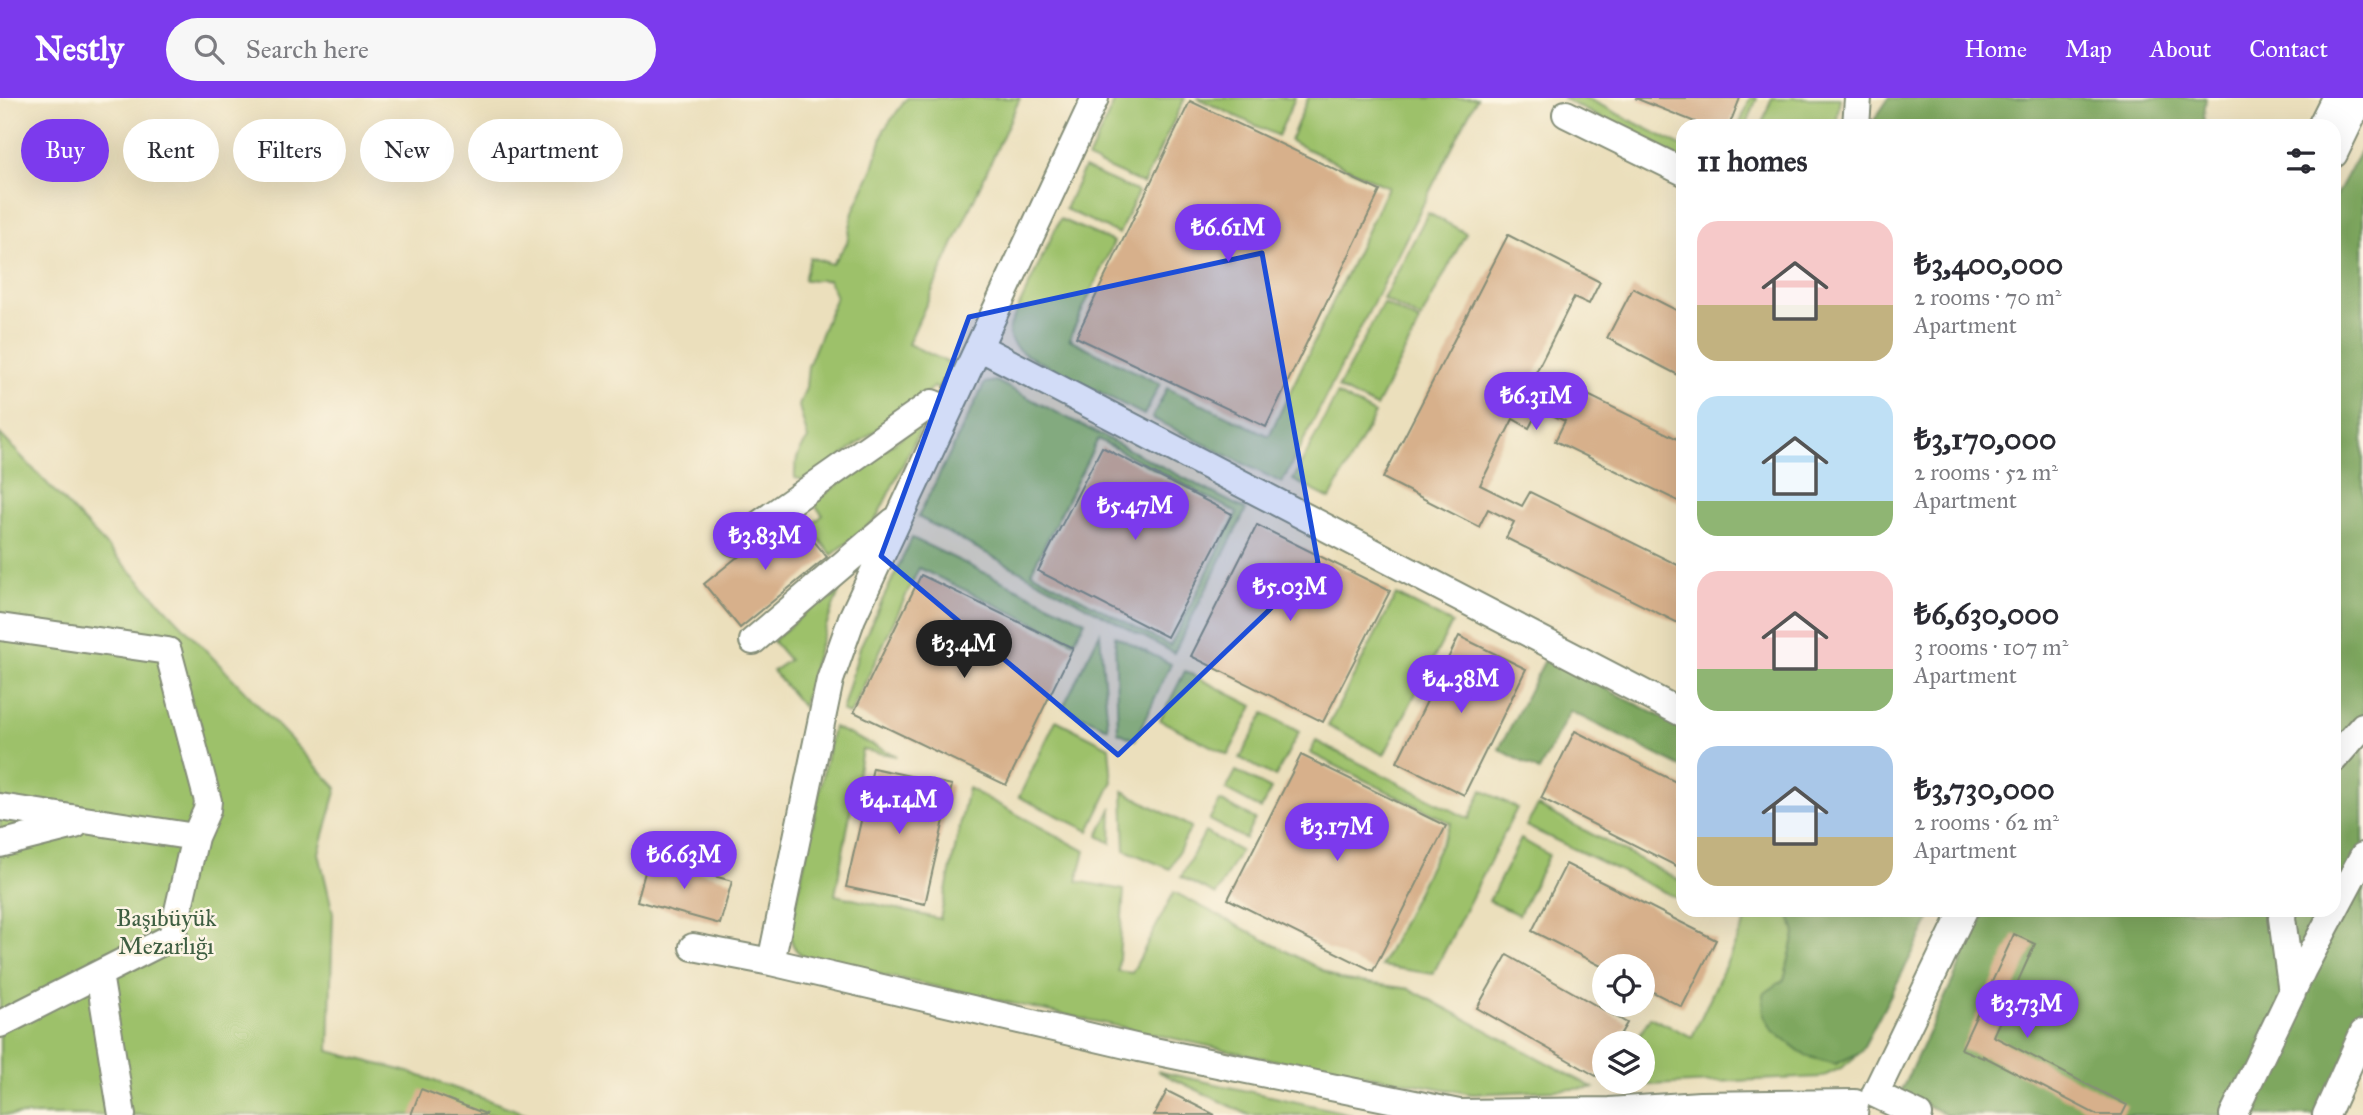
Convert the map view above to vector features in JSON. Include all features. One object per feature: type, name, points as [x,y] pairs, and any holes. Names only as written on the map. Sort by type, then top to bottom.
[{"type":"lane","points":[[771,962],[830,680],[852,618],[1095,98]]},
{"type":"lane","points":[[1856,119],[1858,98]]},
{"type":"lane","points":[[2324,119],[2335,98]]},
{"type":"lane","points":[[2341,139],[2361,98]]},
{"type":"lane","points":[[1566,114],[1676,168]]},
{"type":"lane","points":[[979,347],[1676,710]]},
{"type":"lane","points":[[734,542],[932,402],[949,410]]},
{"type":"lane","points":[[753,641],[898,518]]},
{"type":"lane","points":[[0,627],[168,650],[208,801],[207,810],[195,837],[172,937],[0,1024]]},
{"type":"lane","points":[[2341,751],[2363,726]]},
{"type":"lane","points":[[0,807],[195,837]]},
{"type":"lane","points":[[0,844],[87,822]]},
{"type":"lane","points":[[2341,898],[2363,856]]},
{"type":"lane","points":[[693,947],[771,962],[1139,1048],[1459,1113],[1609,1111],[1700,1105],[1854,1109],[1861,1084],[1944,917]]},
{"type":"lane","points":[[1919,1115],[1875,1094],[1961,917]]},
{"type":"lane","points":[[2282,917],[2292,992]]},
{"type":"lane","points":[[2233,1115],[2331,917]]},
{"type":"lane","points":[[99,974],[122,1115]]},
{"type":"lane","points":[[2326,1115],[2363,1033]]},
{"type":"highlighted area","points":[[1262,253],[1318,563],[1118,755],[881,556],[969,317]]},
{"type":"green space","points":[[907,98],[1020,98],[908,344],[960,368],[947,393],[934,387],[808,481],[795,478],[797,457],[808,439],[799,406],[806,387],[808,366],[836,297],[829,280],[804,280],[810,257],[832,264],[847,243],[853,212],[873,168],[884,130]]},
{"type":"green space","points":[[1116,98],[1185,98],[1143,184],[1088,159]]},
{"type":"green space","points":[[1197,98],[1295,98],[1278,136]]},
{"type":"green space","points":[[1308,98],[1477,98],[1282,483],[1152,418],[1167,388],[1269,436],[1388,187],[1290,141]]},
{"type":"green space","points":[[1562,98],[1587,98],[1676,143],[1676,157]]},
{"type":"green space","points":[[1750,98],[1757,98],[1749,119],[1742,119]]},
{"type":"green space","points":[[1772,98],[1840,98],[1837,119],[1764,119]]},
{"type":"green space","points":[[1889,98],[2206,98],[2204,119],[1875,119]]},
{"type":"green space","points":[[2363,146],[2363,1019],[2320,1115],[1947,1115],[1900,1093],[1983,917],[2341,917],[2341,187]]},
{"type":"green space","points":[[1084,168],[1138,192],[1119,234],[1065,209]]},
{"type":"green space","points":[[1428,213],[1466,233],[1421,319],[1383,299]]},
{"type":"green space","points":[[1060,219],[1114,242],[1069,339],[1160,384],[1144,415],[1026,355],[1011,340],[1009,328]]},
{"type":"green space","points":[[1383,303],[1420,322],[1376,407],[1338,388]]},
{"type":"green space","points":[[996,381],[1246,510],[1174,653],[918,517],[985,383]],"holes":[[[1098,439],[1237,513],[1170,646],[1031,572]]]},
{"type":"green space","points":[[1337,394],[1375,414],[1330,499],[1293,480]]},
{"type":"green space","points":[[925,420],[876,519],[832,555],[809,527],[823,515],[813,503]]},
{"type":"green space","name":"Başıbüyük Mezarlığı","points":[[0,434],[337,788],[319,853],[333,913],[329,1051],[412,1073],[530,1115],[0,1115]]},
{"type":"green space","points":[[912,538],[1085,621],[1074,642],[919,568],[850,715],[842,711],[860,647]]},
{"type":"green space","points":[[846,576],[821,640],[803,707],[773,671],[789,660],[773,641]]},
{"type":"green space","points":[[1396,595],[1452,623],[1384,755],[1328,726]]},
{"type":"green space","points":[[1100,633],[1108,728],[1063,707]]},
{"type":"green space","points":[[1115,636],[1171,664],[1135,740],[1118,732]]},
{"type":"green space","points":[[1546,658],[1676,724],[1676,764],[1570,711],[1539,771],[1499,749]]},
{"type":"green space","points":[[1185,671],[1253,706],[1228,755],[1160,720]]},
{"type":"green space","points":[[1264,713],[1299,732],[1275,777],[1240,758]]},
{"type":"green space","points":[[1056,720],[1109,747],[1112,783],[1089,831],[1019,797]]},
{"type":"green space","points":[[833,727],[897,756],[862,750],[835,895],[940,919],[968,788],[1085,851],[1077,881],[1124,890],[1118,971],[1132,973],[1174,892],[1339,979],[1410,989],[1592,1088],[1472,1094],[1343,1071],[1342,1075],[808,959],[794,948],[790,931]]},
{"type":"green space","points":[[1316,741],[1469,819],[1482,790],[1517,808],[1433,974],[1381,966],[1451,823],[1310,753]]},
{"type":"green space","points":[[1236,771],[1271,789],[1261,809],[1226,790]]},
{"type":"green space","points":[[1123,791],[1191,827],[1170,869],[1125,850]]},
{"type":"green space","points":[[1220,801],[1255,819],[1245,839],[1209,820]]},
{"type":"green space","points":[[1538,806],[1676,878],[1676,898],[1526,826]]},
{"type":"green space","points":[[1112,807],[1111,843],[1098,836]]},
{"type":"green space","points":[[1205,832],[1240,851],[1216,895],[1181,877]]},
{"type":"green space","points":[[1521,839],[1549,855],[1519,915],[1489,901]]},
{"type":"green space","points":[[1748,917],[1791,917],[1795,934],[1784,980],[1806,1056],[1836,1064],[1861,1052],[1843,1067],[1822,1077],[1655,1085],[1655,1031],[1642,1031],[1650,1017],[1692,1037]]},
{"type":"green space","points":[[1791,917],[1931,917],[1861,1052],[1836,1064],[1806,1056],[1772,1030],[1764,1015],[1763,994],[1784,980],[1795,934]]},
{"type":"green space","points":[[1157,1071],[1351,1114],[1351,1115],[1249,1115]]},
{"type":"building","points":[[1635,98],[1740,98],[1732,119],[1688,119]]},
{"type":"building","points":[[1190,101],[1380,191],[1266,427],[1076,337]]},
{"type":"building","points":[[1508,235],[1600,282],[1589,304],[1574,297],[1529,386],[1571,408],[1580,391],[1676,438],[1676,500],[1555,441],[1565,421],[1539,409],[1529,428],[1513,419],[1480,485],[1522,506],[1530,492],[1676,564],[1676,622],[1506,538],[1514,522],[1488,509],[1479,527],[1383,478]]},
{"type":"building","points":[[1633,288],[1676,310],[1676,374],[1607,338]]},
{"type":"building","points":[[1102,447],[1232,514],[1167,637],[1038,571]]},
{"type":"building","points":[[795,518],[827,557],[740,628],[704,584],[736,558]]},
{"type":"building","points":[[1257,525],[1390,591],[1323,722],[1191,656]]},
{"type":"building","points":[[921,575],[1073,648],[1006,785],[854,712]]},
{"type":"building","points":[[1459,636],[1526,669],[1464,795],[1397,762]]},
{"type":"building","points":[[1575,731],[1676,782],[1676,866],[1541,798]]},
{"type":"building","points":[[1301,755],[1446,826],[1373,971],[1228,899]]},
{"type":"building","points":[[873,768],[952,785],[925,904],[846,887]]},
{"type":"building","points":[[649,858],[732,881],[720,924],[637,901]]},
{"type":"building","points":[[1566,864],[1716,940],[1682,1007],[1655,993],[1655,954],[1592,954],[1592,961],[1532,931]]},
{"type":"building","points":[[2014,934],[2035,944],[1993,1036],[2127,1105],[2122,1115],[2097,1115],[1983,1056],[1961,1049]]},
{"type":"building","points":[[1507,955],[1592,1003],[1592,1017],[1616,1017],[1627,1023],[1622,1031],[1592,1031],[1592,1074],[1477,1008]]},
{"type":"building","points":[[421,1089],[486,1114],[486,1115],[411,1115]]},
{"type":"building","points":[[1167,1091],[1215,1115],[1154,1115]]}]
